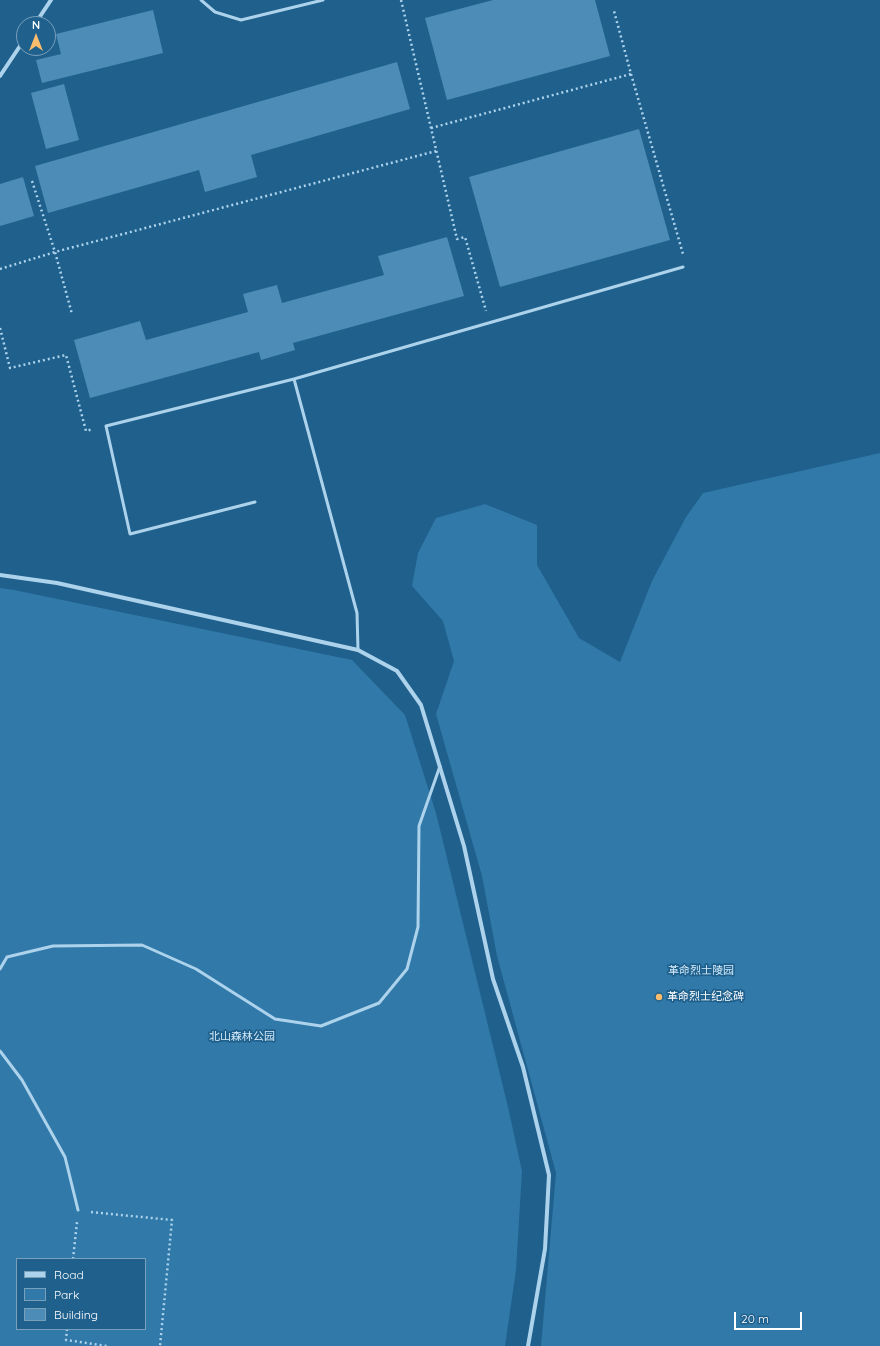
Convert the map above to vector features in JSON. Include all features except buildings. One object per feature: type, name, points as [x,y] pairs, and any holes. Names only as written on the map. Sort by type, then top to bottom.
[{"type":"street","points":[[40,16],[51,0]]},
{"type":"street","points":[[0,76],[16,52]]},
{"type":"street","points":[[0,575],[57,583],[358,650],[397,670],[421,705],[464,846],[493,979],[523,1067],[549,1175],[545,1250],[528,1346]]},
{"type":"lane","points":[[201,0],[215,12],[241,20],[323,0]]},
{"type":"lane","points":[[255,502],[130,534],[106,426],[294,379],[683,267]]},
{"type":"lane","points":[[294,379],[357,613],[358,650]]},
{"type":"lane","points":[[0,969],[7,957],[52,946],[142,945],[196,968],[275,1019],[321,1026],[379,1003],[407,969],[418,926],[419,826],[440,765]]},
{"type":"lane","points":[[0,1051],[22,1080],[65,1157],[78,1210]]},
{"type":"path","points":[[401,0],[457,239],[465,237],[490,323]]},
{"type":"path","points":[[614,11],[684,253],[683,267]]},
{"type":"path","points":[[431,128],[631,74]]},
{"type":"path","points":[[0,269],[55,252],[436,151]]},
{"type":"path","points":[[32,181],[55,252],[72,314]]},
{"type":"path","points":[[0,328],[10,368],[66,355],[86,431],[106,426]]},
{"type":"path","points":[[73,1258],[78,1210],[172,1220],[160,1346]]},
{"type":"path","points":[[67,1330],[66,1340],[107,1346]]},
{"type":"green space","name":"革命烈士陵园","points":[[880,453],[880,1346],[541,1346],[556,1173],[497,956],[482,876],[436,714],[454,661],[443,621],[412,586],[418,553],[436,518],[485,504],[537,525],[537,565],[579,638],[620,662],[652,581],[686,517],[703,493]]},
{"type":"green space","name":"北山森林公园","points":[[0,588],[352,660],[405,715],[436,813],[508,1107],[522,1171],[516,1270],[505,1346],[0,1346]]},
{"type":"place","name":"革命烈士纪念碑","points":[[659,997]]}]
